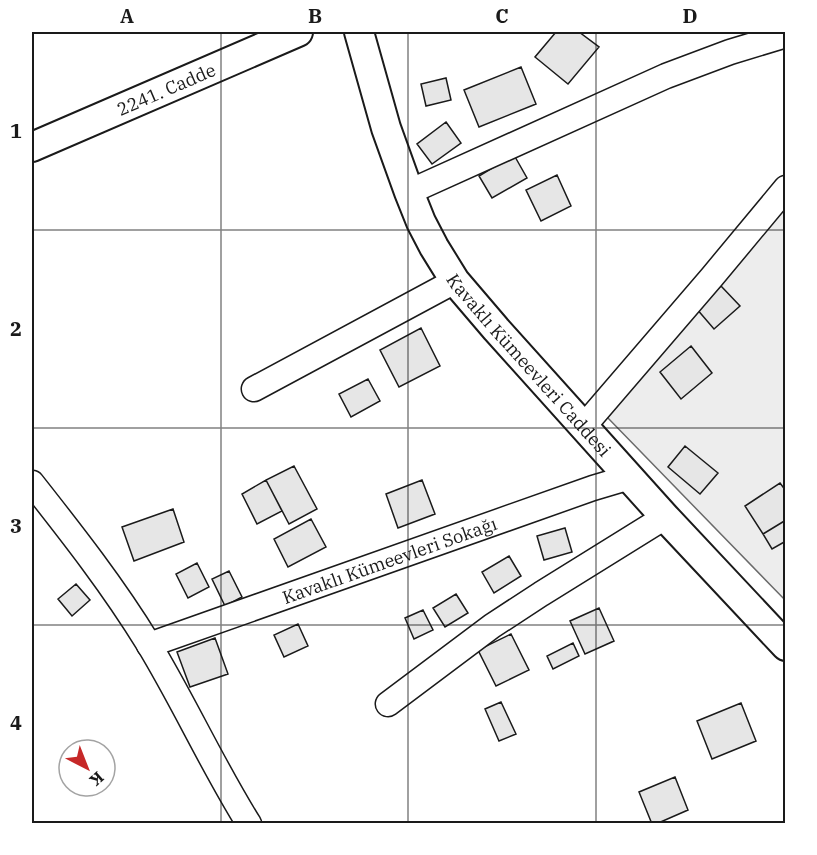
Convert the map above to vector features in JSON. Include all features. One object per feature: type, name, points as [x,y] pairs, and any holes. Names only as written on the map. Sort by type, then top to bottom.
[{"type":"street","name":"2241. Cadde","points":[[32,147],[298,32]]},
{"type":"street","name":"Kavaklı Kümeevleri Caddesi","points":[[359,32],[386,128],[409,192],[421,222],[455,281],[665,517],[786,646]]},
{"type":"street","points":[[409,192],[666,76],[730,52],[786,35]]},
{"type":"street","points":[[584,426],[786,188]]},
{"type":"street","points":[[254,389],[455,281]]},
{"type":"street","name":"Kavaklı Kümeevleri Sokağı","points":[[149,645],[592,488],[630,477]]},
{"type":"street","points":[[32,483],[114,590],[149,645],[249,824]]},
{"type":"street","points":[[388,704],[492,626],[665,517]]},
{"type":"shaded area","points":[[785,199],[785,600],[606,416]]},
{"type":"building","points":[[556,32],[579,32],[599,47],[568,84],[535,57]]},
{"type":"building","points":[[521,67],[536,104],[479,127],[464,90]]},
{"type":"building","points":[[446,78],[451,100],[426,106],[421,84]]},
{"type":"building","points":[[446,122],[461,143],[432,164],[417,144]]},
{"type":"building","points":[[514,155],[527,178],[492,198],[479,176]]},
{"type":"building","points":[[557,175],[571,206],[541,221],[526,190]]},
{"type":"building","points":[[721,286],[740,306],[714,329],[696,308]]},
{"type":"building","points":[[421,328],[440,366],[399,387],[380,350]]},
{"type":"building","points":[[691,346],[712,373],[681,399],[660,372]]},
{"type":"building","points":[[368,379],[380,401],[351,417],[339,394]]},
{"type":"building","points":[[685,446],[718,473],[700,494],[668,467]]},
{"type":"building","points":[[294,466],[317,509],[289,524],[266,480]]},
{"type":"building","points":[[266,480],[282,511],[257,524],[242,494]]},
{"type":"building","points":[[422,480],[435,514],[398,528],[386,494]]},
{"type":"building","points":[[780,483],[786,491],[786,520],[763,534],[745,506]]},
{"type":"building","points":[[173,509],[184,542],[134,561],[122,527]]},
{"type":"building","points":[[311,519],[326,547],[288,567],[274,539]]},
{"type":"building","points":[[786,520],[786,541],[772,549],[763,534]]},
{"type":"building","points":[[565,528],[572,552],[544,560],[537,536]]},
{"type":"building","points":[[509,556],[521,576],[494,593],[482,572]]},
{"type":"building","points":[[197,563],[209,587],[188,598],[176,574]]},
{"type":"building","points":[[229,571],[242,597],[225,606],[212,579]]},
{"type":"building","points":[[76,584],[90,600],[72,616],[58,599]]},
{"type":"building","points":[[456,594],[468,613],[445,627],[433,608]]},
{"type":"building","points":[[599,608],[614,641],[585,654],[570,621]]},
{"type":"building","points":[[423,610],[433,630],[414,639],[405,618]]},
{"type":"building","points":[[298,624],[308,646],[284,657],[274,635]]},
{"type":"building","points":[[511,634],[529,670],[496,686],[478,650]]},
{"type":"building","points":[[215,638],[228,674],[190,687],[177,652]]},
{"type":"building","points":[[573,643],[579,656],[553,669],[547,656]]},
{"type":"building","points":[[501,702],[516,734],[499,741],[485,709]]},
{"type":"building","points":[[741,703],[756,741],[712,759],[697,721]]},
{"type":"building","points":[[675,777],[688,810],[652,824],[639,792]]}]
